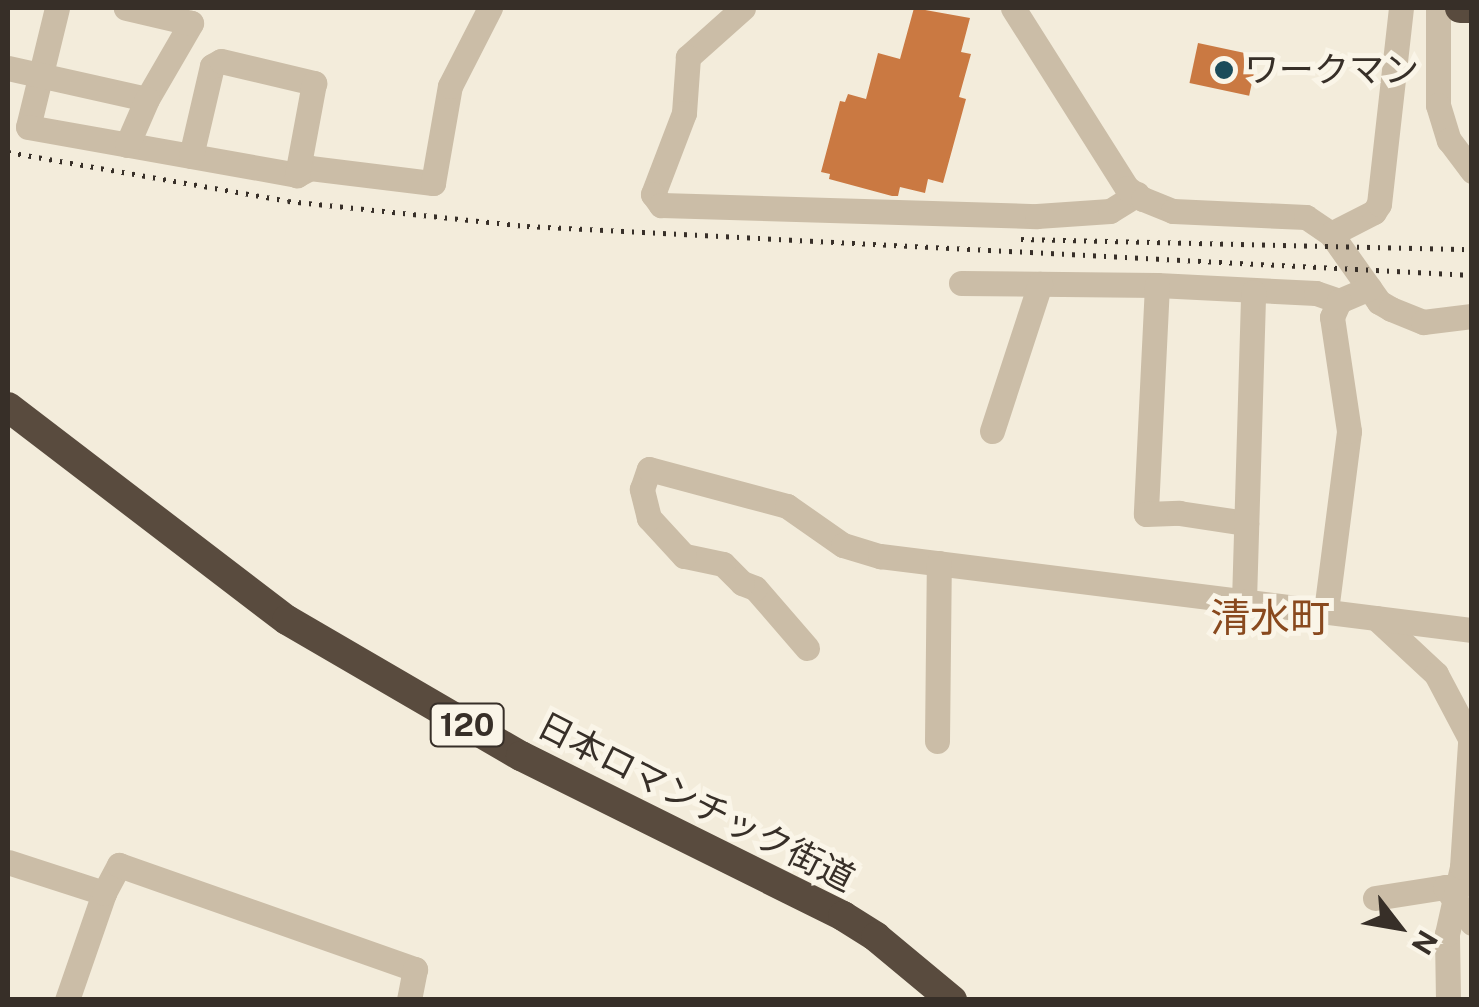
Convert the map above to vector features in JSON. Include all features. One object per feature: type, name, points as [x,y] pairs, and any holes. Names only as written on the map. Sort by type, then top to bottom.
[{"type":"highway","points":[[1460,8],[1472,8]]},
{"type":"highway","name":"日本ロマンチック街道","points":[[8,407],[287,620],[521,756],[773,878],[842,916],[952,1000]]},
{"type":"street","points":[[56,8],[28,127],[297,175],[310,168],[432,183],[450,86],[490,8]]},
{"type":"street","points":[[126,8],[191,23],[127,145]]},
{"type":"street","points":[[742,8],[688,57],[684,113],[653,194],[661,205],[1037,216],[1110,211],[1137,194]]},
{"type":"street","points":[[1012,8],[1127,188],[1173,211],[1306,217],[1331,234],[1379,302],[1406,318],[1439,322],[1472,316]]},
{"type":"street","points":[[1331,234],[1374,212],[1379,204],[1401,8]]},
{"type":"street","points":[[1438,8],[1438,105],[1449,140],[1472,171]]},
{"type":"street","points":[[191,156],[212,66],[221,60],[314,84],[297,175]]},
{"type":"street","points":[[8,68],[148,99]]},
{"type":"street","points":[[960,283],[1157,285],[1316,293],[1338,301],[1370,288]]},
{"type":"street","points":[[992,431],[1040,284]]},
{"type":"street","points":[[1157,285],[1146,514],[1179,513],[1246,523]]},
{"type":"street","points":[[1244,601],[1253,292]]},
{"type":"street","points":[[1326,612],[1349,431],[1332,317],[1338,301]]},
{"type":"street","points":[[807,648],[755,588],[742,583],[723,564],[684,556],[648,518],[642,489],[648,470],[786,506],[843,544],[880,556],[1472,630]]},
{"type":"street","points":[[937,741],[939,563]]},
{"type":"street","points":[[1376,618],[1436,674],[1471,742],[1462,867],[1446,934],[1448,1000]]},
{"type":"street","points":[[8,862],[104,893]]},
{"type":"street","points":[[67,1000],[104,893],[119,865],[415,969],[409,1000]]},
{"type":"street","points":[[1375,898],[1445,886],[1472,923]]},
{"type":"building","points":[[914,8],[970,18],[961,52],[971,54],[959,97],[966,99],[943,183],[928,179],[925,193],[900,187],[898,196],[892,196],[829,179],[830,174],[821,172],[840,101],[845,102],[848,94],[866,99],[878,53],[900,59]]},
{"type":"building","name":"ワークマン","points":[[1198,43],[1258,56],[1249,96],[1189,83]]},
{"type":"railway","points":[[8,152],[288,201],[527,226],[1472,275]]},
{"type":"railway","points":[[1021,239],[1472,249]]},
{"type":"place","name":"ワークマン","points":[[1224,70]]},
{"type":"district","name":"清水町","points":[[1270,618]]}]
